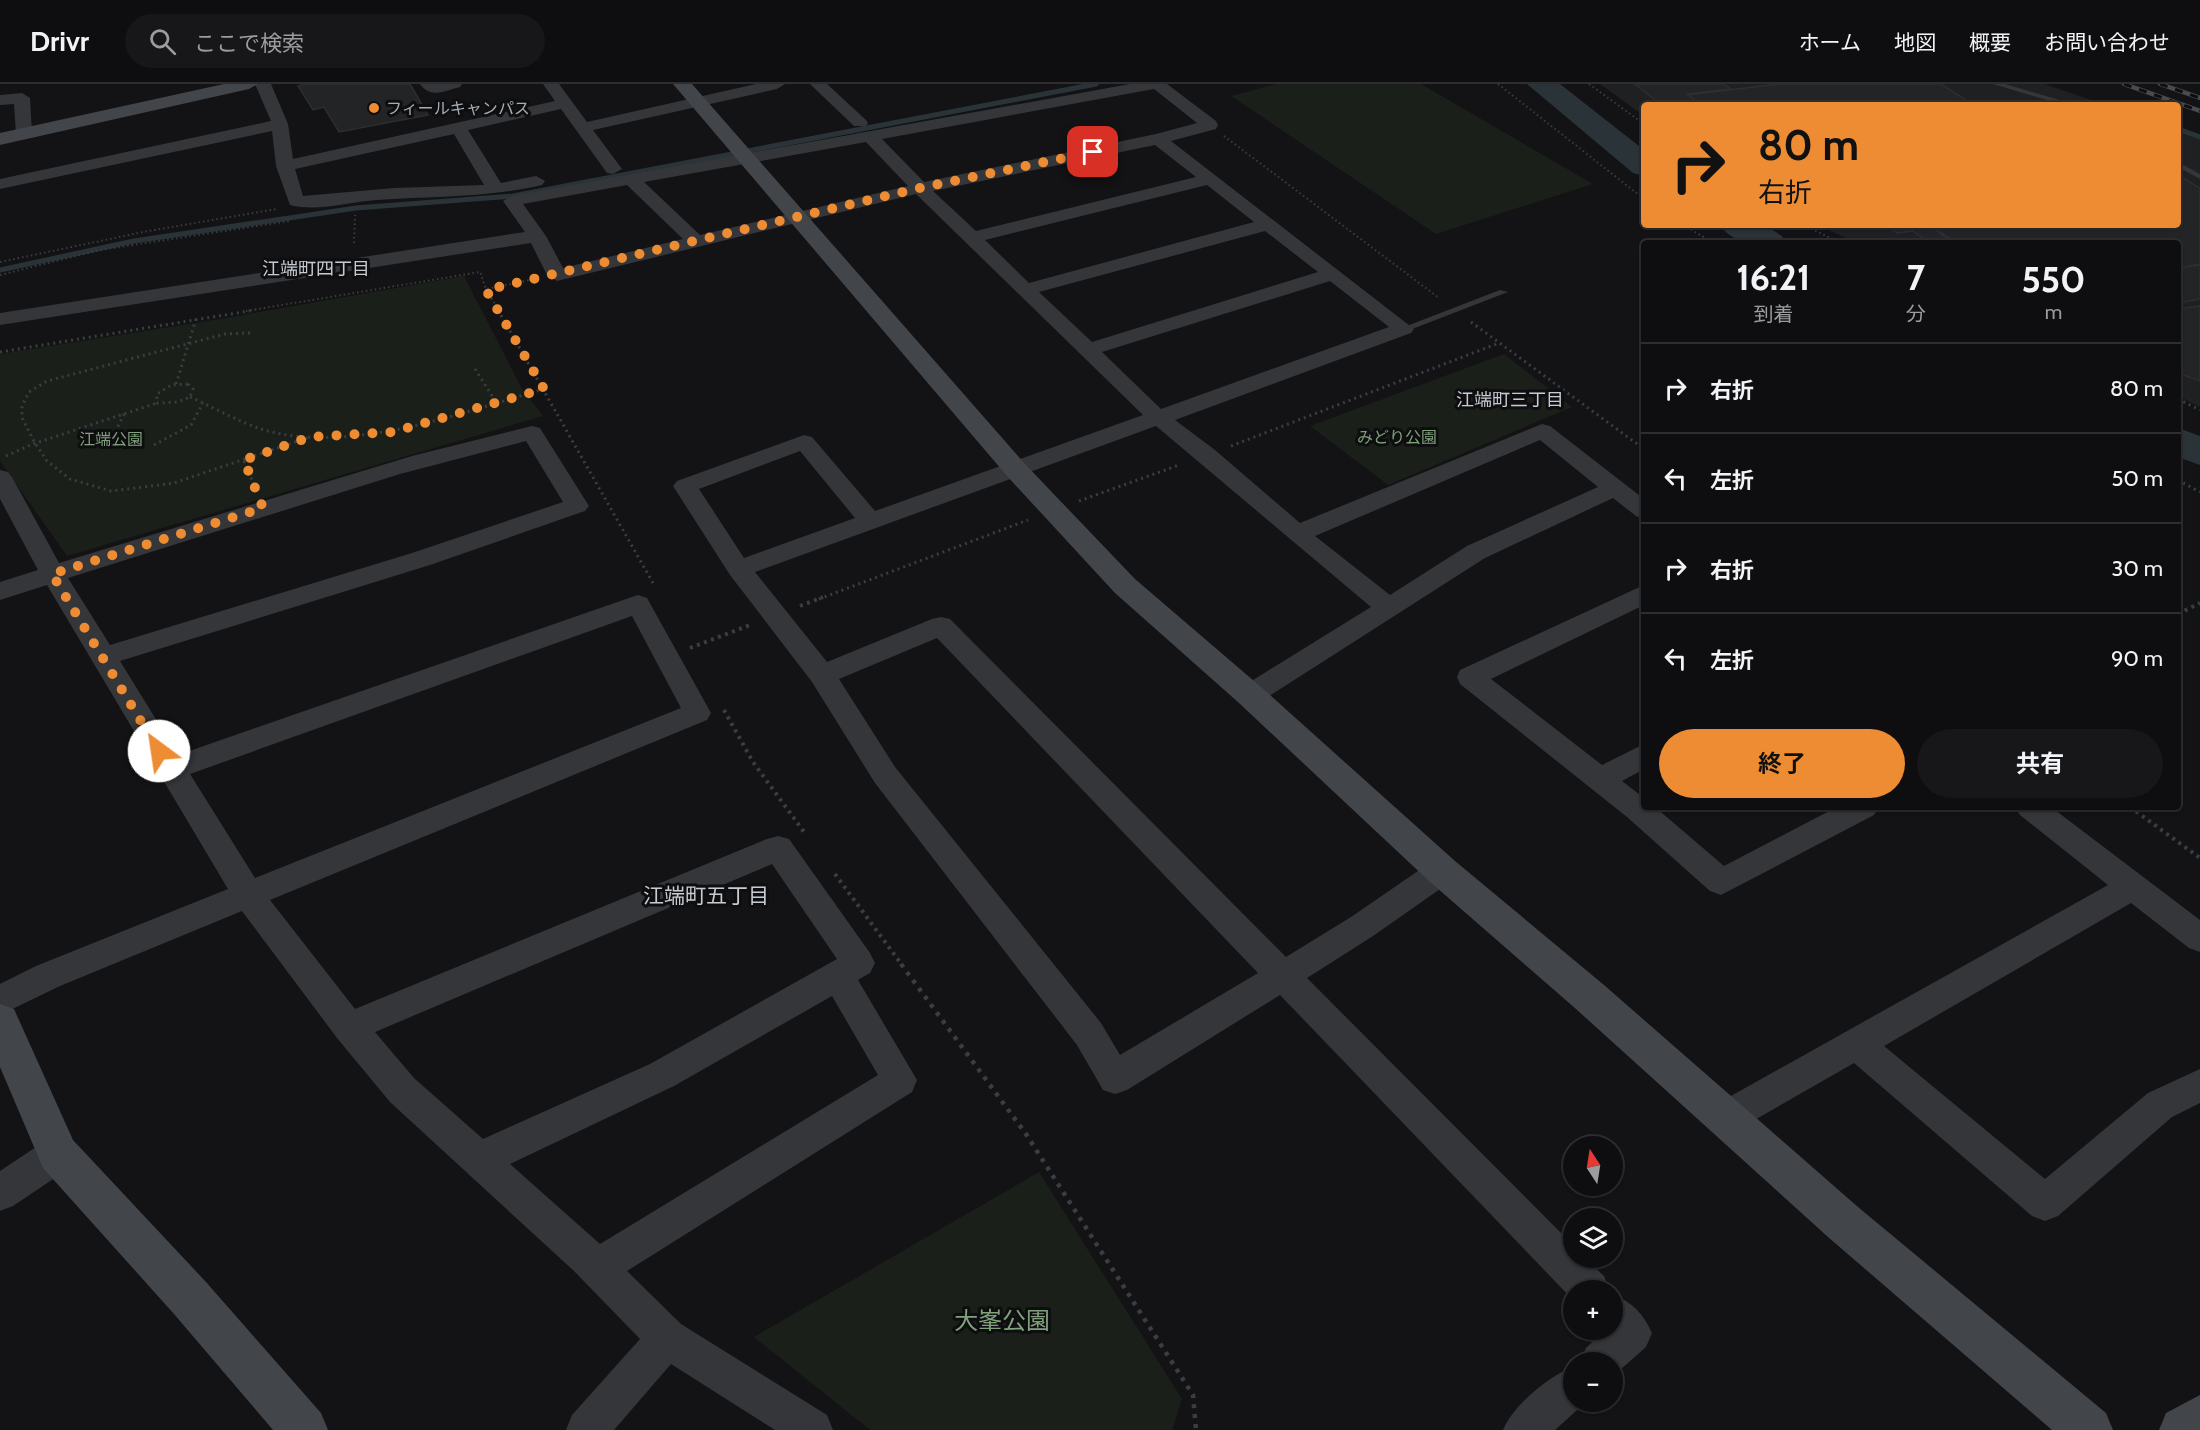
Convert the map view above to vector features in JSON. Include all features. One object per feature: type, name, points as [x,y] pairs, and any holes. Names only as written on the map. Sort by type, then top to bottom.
[{"type":"street","points":[[0,139],[249,84]]},
{"type":"street","points":[[263,84],[280,124],[285,166],[296,201],[313,202],[374,195],[495,188],[554,176],[740,153]]},
{"type":"street","points":[[428,84],[432,89],[454,84]]},
{"type":"street","points":[[551,84],[613,169]]},
{"type":"street","points":[[682,84],[1016,470],[1125,586],[1250,695],[1442,871],[1590,997],[1725,1118],[2089,1430]]},
{"type":"street","points":[[582,128],[777,84]]},
{"type":"street","points":[[818,84],[865,129],[920,188],[1156,417],[1207,455],[1297,534],[1388,608]]},
{"type":"street","points":[[1156,84],[1209,125],[1158,139],[920,188],[557,275],[537,236],[512,201],[631,180],[740,153],[865,129],[1156,84]]},
{"type":"street","points":[[0,100],[22,98],[24,134]]},
{"type":"street","points":[[865,129],[977,99]]},
{"type":"street","points":[[285,166],[564,104]]},
{"type":"street","points":[[0,184],[280,124]]},
{"type":"street","points":[[458,127],[495,188]]},
{"type":"street","points":[[1158,139],[1404,329]]},
{"type":"street","points":[[972,238],[1210,179]]},
{"type":"street","points":[[631,180],[697,242]]},
{"type":"street","points":[[1025,290],[1269,224]]},
{"type":"street","points":[[0,319],[537,236]]},
{"type":"street","points":[[1088,351],[1333,274]]},
{"type":"street","points":[[739,569],[1404,329]]},
{"type":"street","points":[[1297,534],[1542,430],[1641,509]]},
{"type":"street","points":[[0,591],[263,508],[475,445],[532,434],[577,506],[421,559],[102,657]]},
{"type":"street","points":[[870,521],[804,442],[686,486],[739,569],[822,675],[885,775],[1089,1034],[1115,1078],[1283,977],[1398,904],[1442,871]]},
{"type":"street","points":[[0,477],[52,574],[249,896],[349,1027],[402,1090],[597,1268],[667,1338],[812,1430]]},
{"type":"street","points":[[1250,695],[1476,552],[1615,488]]},
{"type":"street","points":[[1641,595],[1470,677],[1600,780],[1721,882],[1858,810]]},
{"type":"street","points":[[0,1000],[48,976],[697,713],[638,604],[171,770]]},
{"type":"street","points":[[822,675],[941,626],[1580,1280]]},
{"type":"street","points":[[1600,780],[1641,757]]},
{"type":"street","points":[[2034,810],[2200,938]]},
{"type":"street","points":[[349,1027],[778,848],[859,963],[662,1075],[478,1160]]},
{"type":"street","points":[[1725,1118],[2134,886]]},
{"type":"street","points":[[597,1268],[900,1080],[837,975]]},
{"type":"street","points":[[0,1022],[58,1154],[190,1298],[304,1430]]},
{"type":"street","points":[[1857,1044],[2045,1203],[2160,1105],[2200,1085]]},
{"type":"street","points":[[0,1193],[58,1154]]},
{"type":"street","points":[[1611,1352],[1632,1333],[1623,1324]]},
{"type":"street","points":[[587,1430],[667,1338]]},
{"type":"street","points":[[1524,1430],[1563,1396]]},
{"type":"street","points":[[2183,1430],[2200,1419]]},
{"type":"lane","points":[[1997,84],[2062,102]]},
{"type":"lane","points":[[2181,166],[2200,177]]},
{"type":"lane","points":[[1404,329],[1503,291]]},
{"type":"path","points":[[1498,84],[1641,198]]},
{"type":"path","points":[[1588,84],[1641,122]]},
{"type":"path","points":[[1209,125],[1454,310],[1641,447]]},
{"type":"path","points":[[0,262],[148,231],[313,202]]},
{"type":"path","points":[[354,240],[355,212]]},
{"type":"path","points":[[0,274],[100,250],[298,220]]},
{"type":"path","points":[[1688,228],[1709,240]]},
{"type":"path","points":[[1809,228],[1835,240]]},
{"type":"path","points":[[0,352],[480,272],[486,290],[654,585]]},
{"type":"path","points":[[486,290],[557,275]]},
{"type":"path","points":[[176,384],[196,319]]},
{"type":"path","points":[[250,333],[225,334],[189,345],[99,365],[47,381],[29,392],[22,406],[22,418],[47,461],[70,479],[111,491],[174,483],[310,437]]},
{"type":"path","points":[[1070,505],[1499,343]]},
{"type":"path","points":[[475,369],[496,402]]},
{"type":"path","points":[[0,459],[35,443],[124,413],[157,403],[178,402],[190,397],[193,389],[191,385],[176,384],[157,394],[157,403]]},
{"type":"path","points":[[190,397],[262,429],[310,437],[393,432],[544,389]]},
{"type":"path","points":[[2181,400],[2200,410]]},
{"type":"path","points":[[154,445],[191,425],[202,403]]},
{"type":"path","points":[[124,413],[114,434],[124,446]]},
{"type":"path","points":[[244,460],[263,508]]},
{"type":"path","points":[[2181,482],[2200,492]]},
{"type":"path","points":[[796,608],[1032,519]]},
{"type":"path","points":[[2181,612],[2200,603]]},
{"type":"path","points":[[689,648],[752,625]]},
{"type":"path","points":[[683,638],[695,658]]},
{"type":"path","points":[[718,700],[753,762],[809,838]]},
{"type":"path","points":[[2134,810],[2200,858]]},
{"type":"path","points":[[830,867],[1026,1134],[1193,1395],[1196,1430]]},
{"type":"shaded area","points":[[1600,84],[2044,84],[2097,102],[1641,102],[1641,114]]},
{"type":"shaded area","points":[[2181,132],[2200,138],[2200,407],[2181,398],[2181,240],[1850,240],[1824,228],[2181,228]]},
{"type":"green space","points":[[1277,84],[1421,84],[1593,184],[1436,234],[1231,96]]},
{"type":"green space","name":"江端公園","points":[[464,276],[521,387],[543,416],[67,556],[0,461],[0,354],[232,317]]},
{"type":"green space","name":"みどり公園","points":[[1504,354],[1572,407],[1388,485],[1310,426]]},
{"type":"green space","name":"大峯公園","points":[[1039,1172],[1182,1399],[1172,1430],[870,1430],[754,1337]]},
{"type":"building","name":"フィールキャンパス","points":[[306,84],[410,84],[428,115],[339,132],[324,107],[313,110],[298,86]]},
{"type":"building","points":[[1635,84],[1724,84],[1731,89],[1687,94],[1697,102],[1657,102]]},
{"type":"building","points":[[1778,84],[1941,84],[1969,102],[1697,102],[1688,95]]},
{"type":"building","points":[[2181,177],[2200,188],[2200,264],[2181,267],[2181,240],[1952,240],[1935,228],[2181,228]]},
{"type":"building","points":[[1890,228],[1933,228],[1949,240],[1925,240],[1913,231],[1897,233]]},
{"type":"building","points":[[2200,265],[2200,299],[2181,302],[2181,268]]},
{"type":"building","points":[[2200,306],[2200,381],[2181,374],[2181,309]]},
{"type":"waterway","points":[[0,270],[134,241],[356,208],[513,196],[1096,84]]},
{"type":"waterway","points":[[1542,84],[1641,164]]},
{"type":"waterway","points":[[2181,130],[2200,137]]},
{"type":"waterway","points":[[1742,228],[1764,240]]},
{"type":"waterway","points":[[2181,442],[2200,452]]},
{"type":"railway","points":[[2124,84],[2175,102]]},
{"type":"railway","points":[[2160,84],[2200,98]]},
{"type":"railway","points":[[2181,104],[2200,111]]},
{"type":"place","name":"フィールキャンパス","points":[[374,108]]},
{"type":"district","name":"江端町四丁目","points":[[316,269]]},
{"type":"district","name":"江端町三丁目","points":[[1510,400]]},
{"type":"district","name":"江端町五丁目","points":[[706,895]]},
{"type":"route","points":[[159,751],[52,574],[263,508],[244,460],[310,437],[393,432],[544,389],[486,290],[920,188],[1093,152]]}]
